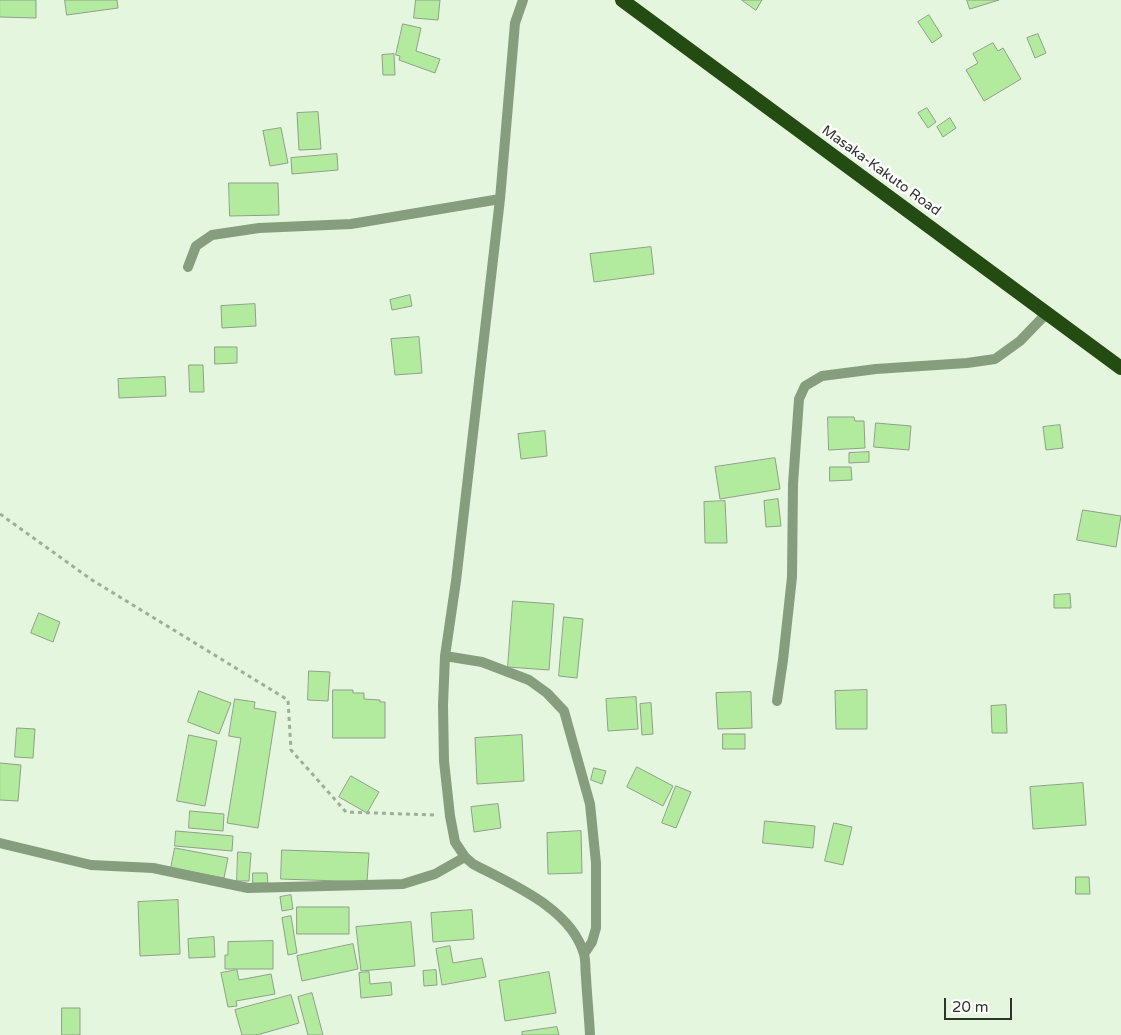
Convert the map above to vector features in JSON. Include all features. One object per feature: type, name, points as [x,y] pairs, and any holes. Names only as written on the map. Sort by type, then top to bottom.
[{"type":"highway","name":"Masaka-Kakuto Road","points":[[622,0],[1121,368]]},
{"type":"street","points":[[523,0],[515,23],[500,200],[458,562],[445,656],[443,705],[444,761],[455,842],[465,857],[473,864],[536,897],[554,911],[569,926],[584,954],[590,1035]]},
{"type":"street","points":[[188,268],[196,246],[212,235],[259,228],[351,224],[500,200]]},
{"type":"street","points":[[777,701],[792,577],[793,484],[799,399],[805,386],[822,376],[876,369],[967,363],[995,359],[1020,341],[1047,314]]},
{"type":"street","points":[[445,656],[482,662],[529,680],[547,693],[564,711],[590,804],[596,863],[596,928],[592,942],[584,954]]},
{"type":"street","points":[[0,843],[91,864],[152,868],[248,888],[403,884],[435,874],[465,857]]},
{"type":"path","points":[[0,514],[92,580],[288,700],[291,750],[346,812],[450,816]]},
{"type":"building","points":[[0,0],[36,0],[36,18],[0,17]]},
{"type":"building","points":[[65,0],[117,0],[118,8],[67,15]]},
{"type":"building","points":[[416,0],[440,0],[438,20],[414,18]]},
{"type":"building","points":[[742,0],[762,0],[756,10]]},
{"type":"building","points":[[967,0],[999,0],[970,9]]},
{"type":"building","points":[[929,15],[942,36],[932,43],[918,22]]},
{"type":"building","points":[[403,24],[421,28],[416,51],[440,59],[435,73],[399,60],[400,56],[396,55]]},
{"type":"building","points":[[1038,34],[1046,53],[1035,58],[1027,38]]},
{"type":"building","points":[[993,43],[998,51],[1003,48],[1021,79],[984,101],[966,70],[978,63],[973,54]]},
{"type":"building","points":[[394,54],[395,75],[383,75],[382,55]]},
{"type":"building","points":[[927,108],[936,122],[928,128],[918,113]]},
{"type":"building","points":[[318,112],[321,149],[299,150],[297,113]]},
{"type":"building","points":[[950,118],[956,128],[943,137],[937,127]]},
{"type":"building","points":[[281,128],[288,163],[270,166],[263,131]]},
{"type":"building","points":[[337,154],[338,170],[292,174],[291,158]]},
{"type":"building","points":[[229,183],[278,183],[279,215],[230,216]]},
{"type":"building","points":[[651,247],[654,274],[594,282],[590,254]]},
{"type":"building","points":[[410,295],[412,306],[392,310],[390,300]]},
{"type":"building","points":[[255,304],[256,326],[222,328],[221,306]]},
{"type":"building","points":[[419,337],[422,373],[395,375],[391,339]]},
{"type":"building","points":[[215,347],[237,347],[237,363],[215,364]]},
{"type":"building","points":[[189,365],[203,365],[204,392],[190,392]]},
{"type":"building","points":[[165,377],[166,396],[119,398],[118,379]]},
{"type":"building","points":[[828,417],[854,417],[855,421],[864,421],[865,448],[829,450]]},
{"type":"building","points":[[876,423],[911,426],[909,450],[874,447]]},
{"type":"building","points":[[1060,425],[1063,448],[1046,450],[1043,427]]},
{"type":"building","points":[[545,431],[547,456],[521,459],[518,434]]},
{"type":"building","points":[[869,452],[869,462],[849,463],[849,453]]},
{"type":"building","points":[[775,458],[780,489],[720,499],[715,467]]},
{"type":"building","points":[[830,467],[851,467],[852,480],[830,481]]},
{"type":"building","points":[[778,499],[781,526],[766,527],[764,501]]},
{"type":"building","points":[[725,501],[727,543],[705,543],[704,502]]},
{"type":"building","points":[[1083,510],[1121,516],[1116,547],[1077,540]]},
{"type":"building","points":[[1070,594],[1071,608],[1054,608],[1054,595]]},
{"type":"building","points":[[513,601],[554,604],[549,670],[508,667]]},
{"type":"building","points":[[39,613],[60,622],[53,642],[31,633]]},
{"type":"building","points":[[564,617],[583,619],[577,678],[559,676]]},
{"type":"building","points":[[309,671],[330,672],[328,701],[308,700]]},
{"type":"building","points":[[333,690],[353,690],[353,693],[364,693],[364,699],[385,702],[385,738],[333,738]]},
{"type":"building","points":[[867,690],[867,729],[836,729],[835,691]]},
{"type":"building","points":[[199,691],[231,703],[219,734],[188,722]]},
{"type":"building","points":[[751,692],[752,728],[718,729],[716,693]]},
{"type":"building","points":[[636,697],[638,729],[608,731],[606,699]]},
{"type":"building","points":[[235,699],[255,702],[254,708],[276,712],[258,828],[227,823],[241,738],[229,736]]},
{"type":"building","points":[[651,703],[653,734],[642,735],[640,704]]},
{"type":"building","points":[[1006,705],[1007,733],[992,733],[991,706]]},
{"type":"building","points":[[17,728],[35,729],[33,758],[15,757]]},
{"type":"building","points":[[723,734],[745,734],[745,749],[723,749]]},
{"type":"building","points":[[189,735],[217,741],[205,806],[177,801]]},
{"type":"building","points":[[522,735],[524,781],[477,784],[475,738]]},
{"type":"building","points":[[0,763],[21,765],[18,801],[0,800]]},
{"type":"building","points":[[637,767],[673,786],[663,806],[627,787]]},
{"type":"building","points":[[594,768],[606,771],[602,784],[591,780]]},
{"type":"building","points":[[351,776],[379,792],[367,813],[339,797]]},
{"type":"building","points":[[1083,783],[1086,825],[1033,829],[1030,787]]},
{"type":"building","points":[[676,786],[691,792],[676,828],[662,823]]},
{"type":"building","points":[[498,804],[501,828],[474,832],[471,807]]},
{"type":"building","points":[[190,811],[224,814],[223,831],[189,828]]},
{"type":"building","points":[[765,821],[815,826],[813,848],[763,843]]},
{"type":"building","points":[[834,823],[852,827],[843,865],[825,861]]},
{"type":"building","points":[[176,831],[233,836],[232,851],[175,846]]},
{"type":"building","points":[[581,831],[582,873],[548,874],[547,833]]},
{"type":"building","points":[[175,848],[228,858],[224,878],[171,868]]},
{"type":"building","points":[[282,850],[369,853],[367,882],[281,879]]},
{"type":"building","points":[[238,852],[251,853],[249,881],[237,881]]},
{"type":"building","points":[[253,873],[267,873],[268,883],[253,883]]},
{"type":"building","points":[[1076,877],[1089,877],[1090,894],[1076,894]]},
{"type":"building","points":[[291,895],[293,909],[282,911],[280,897]]},
{"type":"building","points":[[178,900],[180,954],[140,956],[138,902]]},
{"type":"building","points":[[297,907],[349,907],[349,934],[297,934]]},
{"type":"building","points":[[472,910],[474,939],[433,942],[431,913]]},
{"type":"building","points":[[291,916],[297,953],[288,955],[282,918]]},
{"type":"building","points":[[411,922],[415,966],[361,971],[356,927]]},
{"type":"building","points":[[214,937],[215,957],[189,958],[188,939]]},
{"type":"building","points":[[273,941],[273,969],[225,969],[225,955],[228,955],[228,942]]},
{"type":"building","points":[[353,944],[358,969],[302,981],[297,956]]},
{"type":"building","points":[[450,946],[453,963],[482,958],[486,977],[442,985],[436,949]]},
{"type":"building","points":[[237,970],[239,980],[271,974],[275,994],[236,1001],[237,1006],[228,1007],[221,973]]},
{"type":"building","points":[[436,970],[437,985],[424,986],[423,971]]},
{"type":"building","points":[[369,972],[370,984],[391,982],[392,995],[361,998],[359,973]]},
{"type":"building","points":[[549,972],[556,1013],[505,1021],[499,981]]},
{"type":"building","points":[[312,993],[323,1035],[308,1035],[298,997]]},
{"type":"building","points":[[291,995],[299,1023],[257,1035],[242,1035],[235,1010]]},
{"type":"building","points":[[62,1008],[80,1008],[80,1035],[62,1035]]},
{"type":"building","points":[[557,1027],[559,1035],[522,1035],[522,1032]]}]
